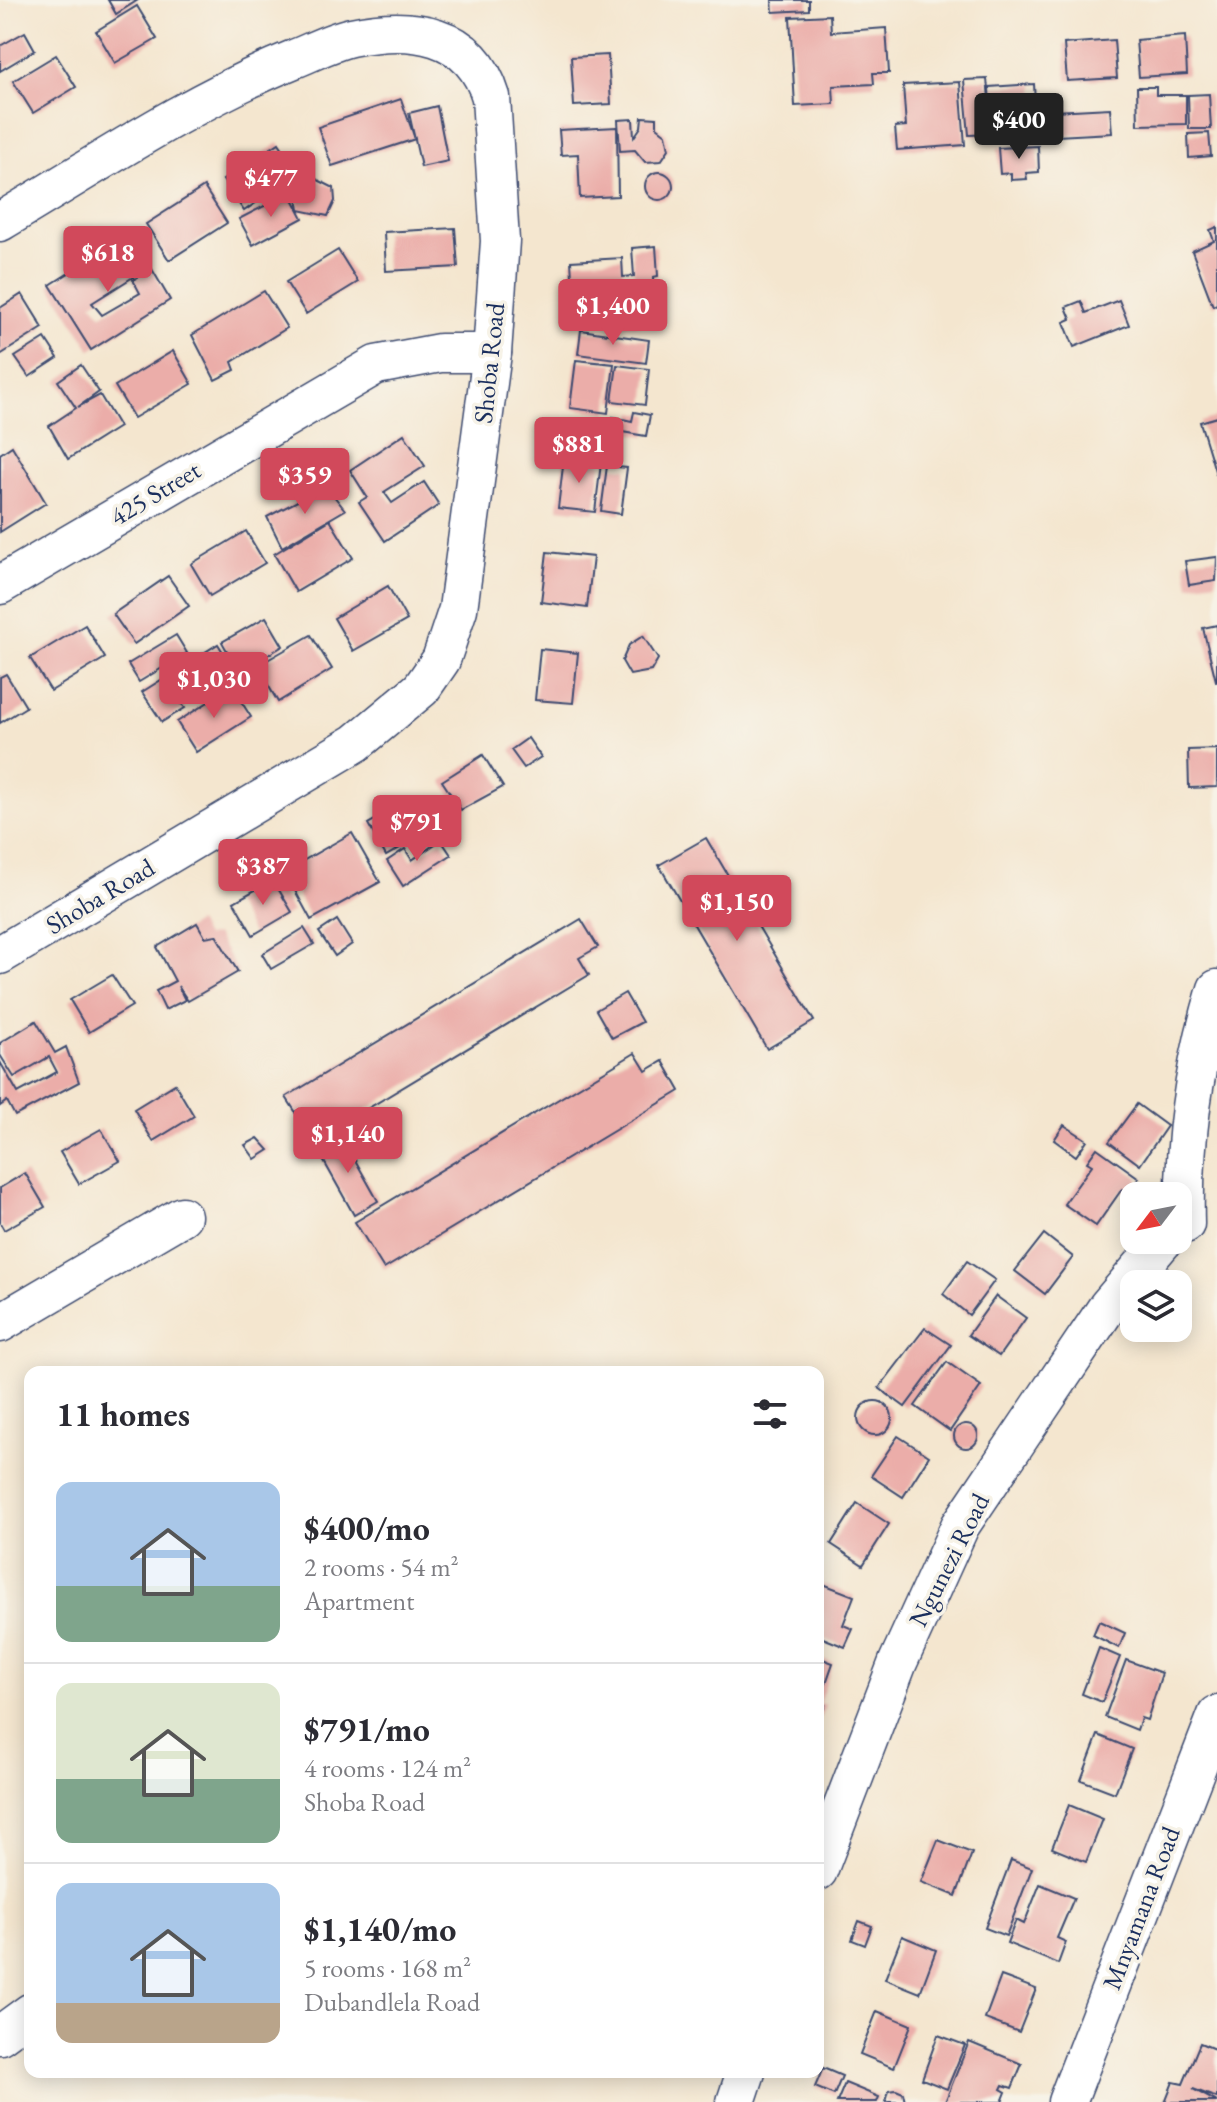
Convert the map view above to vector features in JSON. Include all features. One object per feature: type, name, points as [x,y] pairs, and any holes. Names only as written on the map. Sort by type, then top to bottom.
[{"type":"street","name":"Shoba Road","points":[[0,222],[256,74],[349,37],[398,31],[439,38],[459,47],[474,61],[485,78],[491,97],[500,241],[492,353],[458,609],[441,660],[421,689],[356,743],[0,955]]},
{"type":"street","name":"425 Street","points":[[0,585],[376,365],[403,357],[440,353],[492,353]]},
{"type":"street","points":[[1187,1182],[1188,1113],[1197,1059],[1217,989]]},
{"type":"street","points":[[0,1323],[182,1216]]},
{"type":"street","name":"Ngunezi Road","points":[[824,1855],[898,1662],[960,1526],[1108,1306],[1160,1254]]},
{"type":"street","name":"Mnyamana Road","points":[[1067,2102],[1217,1715]]},
{"type":"street","points":[[0,2035],[24,2017]]},
{"type":"street","points":[[736,2102],[744,2078]]},
{"type":"building","points":[[108,0],[138,0],[116,14]]},
{"type":"building","points":[[772,0],[809,0],[809,10],[773,12]]},
{"type":"building","points":[[137,6],[157,39],[115,63],[96,31]]},
{"type":"building","points":[[830,15],[831,32],[886,28],[889,73],[873,73],[874,84],[833,86],[834,104],[795,106],[790,17]]},
{"type":"building","points":[[25,32],[35,50],[0,71],[0,46]]},
{"type":"building","points":[[1185,36],[1187,74],[1139,77],[1136,40]]},
{"type":"building","points":[[1114,40],[1117,78],[1067,81],[1064,44]]},
{"type":"building","points":[[56,55],[76,87],[33,113],[13,81]]},
{"type":"building","points":[[608,55],[611,104],[574,106],[571,57]]},
{"type":"building","points":[[987,79],[990,108],[989,87],[1034,84],[1036,121],[991,124],[992,134],[969,135],[964,80]]},
{"type":"building","points":[[960,82],[965,145],[897,150],[895,127],[906,126],[903,85]]},
{"type":"building","points":[[1137,87],[1156,87],[1156,95],[1186,95],[1186,124],[1138,125]]},
{"type":"building","points":[[1209,94],[1211,129],[1189,129],[1188,95]]},
{"type":"building","points":[[401,99],[415,139],[332,166],[318,127]]},
{"type":"building","points":[[437,106],[448,161],[421,167],[409,113]]},
{"type":"building","points":[[1110,108],[1112,133],[1057,136],[1055,111]]},
{"type":"building","points":[[642,117],[657,118],[657,127],[666,134],[669,149],[661,161],[645,162],[635,150],[620,151],[618,120],[633,119],[634,137],[641,127]]},
{"type":"building","points":[[617,127],[618,196],[580,198],[578,154],[561,155],[559,130]]},
{"type":"building","points":[[1209,133],[1211,156],[1189,158],[1188,134]]},
{"type":"building","points":[[279,143],[299,173],[244,211],[223,180]]},
{"type":"building","points":[[1038,146],[1039,172],[1026,173],[1027,179],[1011,180],[1011,173],[1000,174],[998,148]]},
{"type":"building","points":[[659,172],[669,176],[673,186],[669,196],[659,200],[649,196],[645,186],[649,176]]},
{"type":"building","points":[[316,179],[334,188],[335,201],[328,216],[299,210],[296,190]]},
{"type":"building","points":[[204,187],[227,223],[169,260],[146,224]]},
{"type":"building","points":[[290,193],[303,218],[253,245],[239,219]]},
{"type":"building","points":[[1217,227],[1217,304],[1213,306],[1192,251],[1214,241],[1210,230]]},
{"type":"building","points":[[455,228],[458,267],[386,271],[384,232]]},
{"type":"building","points":[[121,240],[141,272],[92,303],[102,315],[140,293],[133,280],[152,269],[170,300],[91,350],[50,285]]},
{"type":"building","points":[[656,246],[658,276],[653,277],[654,324],[612,326],[611,306],[574,308],[571,261],[622,258],[623,277],[634,276],[632,248]]},
{"type":"building","points":[[338,250],[358,282],[306,314],[286,282]]},
{"type":"building","points":[[264,291],[287,328],[232,362],[235,370],[215,380],[192,335]]},
{"type":"building","points":[[22,294],[43,328],[0,355],[0,308]]},
{"type":"building","points":[[1119,300],[1129,325],[1074,347],[1064,322],[1071,319],[1066,307],[1081,301],[1086,313]]},
{"type":"building","points":[[581,330],[649,340],[646,363],[578,354]]},
{"type":"building","points":[[45,338],[58,358],[29,377],[15,357]]},
{"type":"building","points":[[173,351],[192,384],[134,418],[115,386]]},
{"type":"building","points":[[576,360],[614,364],[608,413],[570,408]]},
{"type":"building","points":[[81,365],[99,392],[78,407],[100,395],[119,427],[68,459],[49,426],[76,408],[58,381]]},
{"type":"building","points":[[617,365],[649,369],[645,405],[612,401]]},
{"type":"building","points":[[634,412],[650,415],[646,436],[610,430],[613,417],[632,421]]},
{"type":"building","points":[[1217,417],[1217,474],[1216,474],[1200,422]]},
{"type":"building","points":[[404,434],[425,466],[384,492],[392,503],[424,482],[439,505],[385,541],[359,502],[367,497],[350,470]]},
{"type":"building","points":[[12,446],[46,503],[0,532],[0,454]]},
{"type":"building","points":[[564,458],[601,463],[595,512],[558,508]]},
{"type":"building","points":[[607,466],[627,468],[621,514],[601,511]]},
{"type":"building","points":[[326,486],[345,510],[282,547],[267,517]]},
{"type":"building","points":[[330,520],[353,558],[296,592],[274,554]]},
{"type":"building","points":[[246,531],[265,563],[210,596],[191,564]]},
{"type":"building","points":[[547,552],[593,557],[587,608],[541,602]]},
{"type":"building","points":[[1217,557],[1216,581],[1189,585],[1185,561]]},
{"type":"building","points":[[168,576],[189,606],[134,644],[113,614]]},
{"type":"building","points":[[388,586],[407,620],[353,651],[334,618]]},
{"type":"building","points":[[266,617],[283,646],[239,672],[222,642]]},
{"type":"building","points":[[85,625],[105,658],[51,691],[30,658]]},
{"type":"building","points":[[1217,625],[1217,681],[1216,681],[1203,628]]},
{"type":"building","points":[[176,635],[187,653],[139,682],[128,664]]},
{"type":"building","points":[[311,635],[332,669],[278,702],[257,666]]},
{"type":"building","points":[[643,636],[658,659],[651,671],[630,675],[622,661],[629,645]]},
{"type":"building","points":[[218,644],[239,678],[229,684],[224,676],[181,703],[185,708],[162,722],[142,692]]},
{"type":"building","points":[[540,649],[578,653],[573,703],[535,700]]},
{"type":"building","points":[[6,674],[26,707],[0,723],[0,677]]},
{"type":"building","points":[[232,687],[251,717],[196,752],[177,722]]},
{"type":"building","points":[[528,738],[541,757],[524,768],[511,750]]},
{"type":"building","points":[[1217,749],[1217,787],[1189,788],[1188,750]]},
{"type":"building","points":[[483,755],[503,787],[461,810],[442,781]]},
{"type":"building","points":[[410,800],[427,832],[386,856],[368,824]]},
{"type":"building","points":[[352,833],[380,882],[311,920],[280,863],[295,854],[299,863]]},
{"type":"building","points":[[706,838],[814,1021],[767,1049],[659,865]]},
{"type":"building","points":[[441,840],[451,855],[403,886],[387,861],[405,849],[412,860]]},
{"type":"building","points":[[273,880],[292,912],[253,935],[234,902]]},
{"type":"building","points":[[581,919],[598,947],[579,958],[589,975],[314,1141],[286,1097]]},
{"type":"building","points":[[337,920],[352,944],[335,956],[319,932]]},
{"type":"building","points":[[197,923],[205,937],[216,935],[238,972],[188,1001],[178,986],[185,1000],[165,1010],[156,991],[175,981],[157,947]]},
{"type":"building","points":[[304,928],[314,944],[271,969],[262,954]]},
{"type":"building","points":[[112,975],[132,1006],[89,1032],[70,1000]]},
{"type":"building","points":[[625,993],[642,1022],[612,1038],[596,1010]]},
{"type":"building","points":[[36,1021],[55,1053],[66,1047],[79,1082],[15,1116],[7,1101],[0,1106],[0,1062],[18,1093],[57,1072],[49,1057],[14,1077],[0,1055],[0,1043]]},
{"type":"building","points":[[635,1053],[646,1071],[663,1061],[680,1091],[384,1269],[355,1222]]},
{"type":"building","points":[[175,1084],[194,1116],[153,1141],[134,1109]]},
{"type":"building","points":[[1137,1104],[1167,1126],[1140,1165],[1109,1142]]},
{"type":"building","points":[[1064,1125],[1087,1140],[1076,1156],[1054,1140]]},
{"type":"building","points":[[101,1129],[120,1161],[79,1184],[60,1152]]},
{"type":"building","points":[[341,1135],[378,1201],[354,1215],[317,1149]]},
{"type":"building","points":[[258,1138],[269,1150],[255,1159],[245,1145]]},
{"type":"building","points":[[1097,1148],[1139,1178],[1136,1182],[1120,1182],[1120,1192],[1096,1226],[1064,1204],[1092,1165],[1087,1162]]},
{"type":"building","points":[[25,1173],[45,1207],[4,1230],[0,1223],[0,1188]]},
{"type":"building","points":[[1044,1234],[1073,1257],[1045,1294],[1015,1271]]},
{"type":"building","points":[[967,1261],[995,1280],[969,1315],[943,1294]]},
{"type":"building","points":[[996,1296],[1026,1318],[999,1356],[968,1335]]},
{"type":"building","points":[[925,1328],[951,1345],[905,1407],[879,1388]]},
{"type":"building","points":[[947,1362],[981,1386],[950,1431],[915,1406]]},
{"type":"building","points":[[875,1401],[887,1406],[892,1418],[887,1430],[875,1435],[863,1430],[858,1418],[863,1406]]},
{"type":"building","points":[[966,1424],[974,1428],[978,1436],[974,1444],[966,1448],[958,1444],[954,1436],[958,1428]]},
{"type":"building","points":[[898,1436],[929,1456],[903,1497],[871,1476]]},
{"type":"building","points":[[857,1503],[889,1524],[863,1565],[831,1544]]},
{"type":"building","points":[[824,1584],[854,1596],[843,1625],[853,1629],[845,1647],[824,1638]]},
{"type":"building","points":[[1099,1621],[1125,1633],[1119,1648],[1093,1635]]},
{"type":"building","points":[[1099,1648],[1120,1657],[1102,1702],[1082,1694]]},
{"type":"building","points":[[824,1659],[833,1663],[824,1689]]},
{"type":"building","points":[[1126,1660],[1162,1673],[1147,1720],[1141,1718],[1137,1730],[1105,1717]]},
{"type":"building","points":[[1098,1735],[1132,1749],[1115,1793],[1081,1780]]},
{"type":"building","points":[[1069,1805],[1103,1819],[1086,1862],[1052,1848]]},
{"type":"building","points":[[938,1840],[972,1853],[956,1896],[921,1882]]},
{"type":"building","points":[[1011,1860],[1032,1868],[1006,1936],[985,1928]]},
{"type":"building","points":[[1040,1884],[1074,1898],[1057,1938],[1066,1942],[1058,1964],[1007,1943],[1016,1920],[1024,1924]]},
{"type":"building","points":[[859,1921],[872,1926],[865,1945],[852,1940]]},
{"type":"building","points":[[902,1936],[936,1950],[920,1993],[885,1979]]},
{"type":"building","points":[[1001,1976],[1036,1989],[1019,2032],[985,2019]]},
{"type":"building","points":[[877,2011],[911,2025],[894,2068],[860,2054]]},
{"type":"building","points":[[938,2035],[965,2045],[947,2089],[922,2079]]},
{"type":"building","points":[[969,2042],[1022,2064],[1012,2088],[1003,2085],[1001,2089],[1006,2092],[1002,2102],[945,2102]]},
{"type":"building","points":[[1200,2043],[1217,2050],[1217,2098],[1193,2089],[1217,2102],[1165,2102],[1173,2082],[1183,2084]]},
{"type":"building","points":[[824,2068],[842,2076],[834,2095],[815,2087],[819,2078],[824,2078]]},
{"type":"building","points":[[845,2083],[879,2097],[877,2102],[837,2102]]},
{"type":"building","points":[[889,2091],[903,2093],[905,2102],[886,2102]]}]
